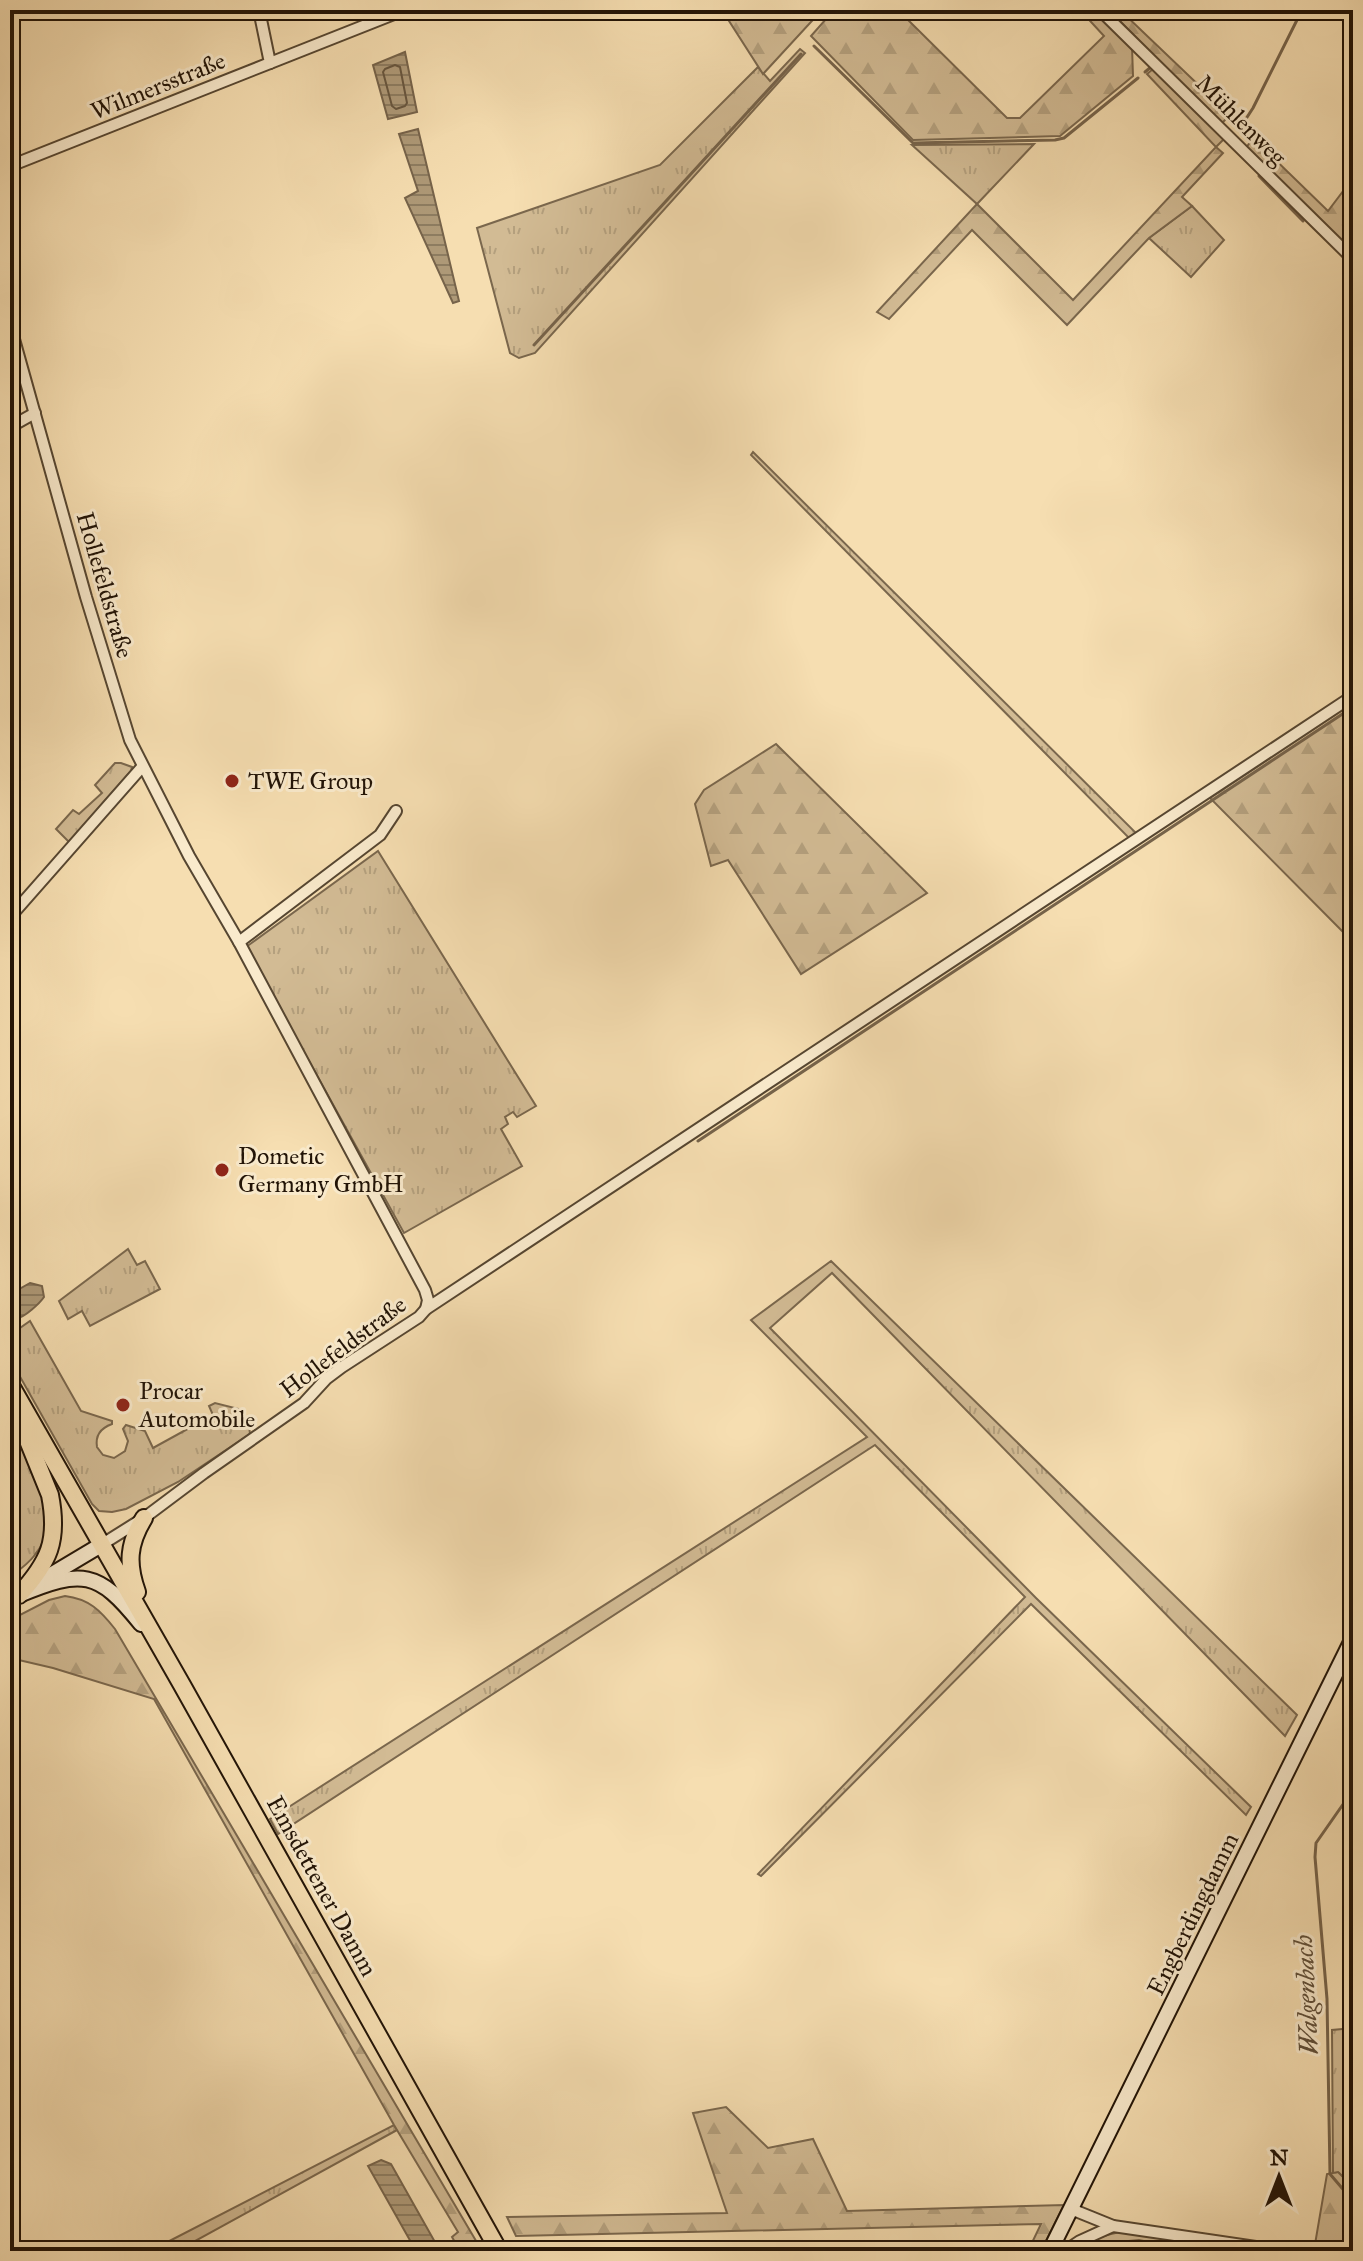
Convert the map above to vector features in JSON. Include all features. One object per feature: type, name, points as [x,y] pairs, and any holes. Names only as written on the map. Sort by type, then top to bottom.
[{"type":"main road","name":"Emsdettener Damm","points":[[10,1384],[499,2251]]},
{"type":"main road","points":[[10,1395],[50,1495],[52,1508],[52,1536],[45,1564],[14,1597]]},
{"type":"main road","points":[[144,1518],[134,1536],[130,1573],[158,1645]]},
{"type":"street","points":[[259,10],[270,63]]},
{"type":"street","name":"Wilmersstraße","points":[[10,166],[404,10]]},
{"type":"street","name":"Mühlenweg","points":[[1100,10],[1353,259]]},
{"type":"street","name":"Hollefeldstraße","points":[[10,325],[86,597],[130,740],[189,856],[239,942],[428,1300],[426,1309],[419,1317],[342,1367],[304,1403],[144,1518],[101,1545]]},
{"type":"street","points":[[10,427],[35,413]]},
{"type":"street","points":[[426,1309],[1353,696]]},
{"type":"street","points":[[10,917],[142,767]]},
{"type":"street","points":[[239,942],[380,835],[396,811]]},
{"type":"street","points":[[14,1597],[101,1545]]},
{"type":"street","points":[[14,1597],[64,1578],[89,1579],[118,1596],[158,1645]]},
{"type":"street","name":"Engberdingdamm","points":[[1050,2251],[1353,1638]]},
{"type":"street","points":[[1071,2209],[1113,2226],[1284,2251]]},
{"type":"street","points":[[1065,2251],[1113,2226]]},
{"type":"green space","points":[[722,10],[822,10],[763,74]]},
{"type":"green space","points":[[834,10],[898,10],[1007,118],[1020,118],[1104,36],[1080,10],[1095,10],[1132,47],[1133,76],[1060,136],[913,140],[811,36]]},
{"type":"green space","points":[[1109,10],[1120,10],[1230,115],[1221,124]]},
{"type":"green space","points":[[800,49],[805,53],[535,353],[519,358],[510,353],[477,228],[660,165],[758,67],[770,81]]},
{"type":"green space","points":[[1153,69],[1224,139],[1216,147],[1147,74]]},
{"type":"green space","points":[[1253,138],[1328,211],[1353,178],[1353,211],[1343,225],[1353,235],[1353,254],[1246,148]]},
{"type":"green space","points":[[1034,144],[977,204],[912,145]]},
{"type":"green space","points":[[1216,147],[1223,153],[1182,197],[1192,206],[1149,238],[1067,325],[972,230],[889,319],[877,312],[977,204],[1073,300]]},
{"type":"green space","points":[[1192,206],[1224,240],[1191,277],[1149,238]]},
{"type":"green space","points":[[753,452],[1136,833],[1129,838],[751,455]]},
{"type":"green space","points":[[1353,703],[1353,942],[1210,798]]},
{"type":"green space","points":[[776,744],[927,893],[801,974],[728,860],[711,866],[695,804],[704,790]]},
{"type":"green space","points":[[115,763],[132,767],[131,771],[69,842],[56,829],[73,810],[79,814],[102,793],[95,785]]},
{"type":"green space","points":[[378,851],[536,1106],[517,1117],[513,1112],[505,1117],[508,1124],[501,1129],[522,1166],[404,1233],[246,947]]},
{"type":"green space","points":[[128,1249],[137,1265],[145,1261],[160,1289],[90,1326],[82,1311],[68,1319],[59,1301]]},
{"type":"green space","points":[[831,1261],[1297,1715],[1285,1736],[832,1273],[770,1328],[1036,1598],[1251,1807],[1246,1815],[1031,1604],[761,1876],[758,1874],[1025,1597],[875,1445],[278,1834],[270,1819],[867,1437],[751,1320]]},
{"type":"green space","points":[[30,1321],[81,1411],[112,1421],[97,1439],[97,1447],[103,1455],[114,1458],[125,1451],[128,1441],[123,1429],[126,1425],[145,1431],[153,1448],[213,1415],[209,1406],[215,1403],[239,1409],[250,1434],[178,1482],[126,1509],[99,1511],[92,1504],[10,1359],[10,1335]]},
{"type":"green space","points":[[10,1428],[43,1491],[48,1524],[44,1541],[34,1556],[10,1577]]},
{"type":"green space","points":[[65,1596],[93,1606],[115,1629],[482,2251],[460,2251],[452,2237],[458,2232],[394,2125],[154,1699],[10,1658],[10,1620],[49,1600]]},
{"type":"green space","points":[[1353,2028],[1353,2187],[1339,2173],[1333,2173],[1332,2030]]},
{"type":"green space","points":[[726,2107],[768,2148],[813,2139],[847,2211],[1064,2205],[1041,2251],[1028,2251],[1041,2224],[516,2236],[507,2217],[727,2213],[693,2113]]},
{"type":"green space","points":[[394,2125],[397,2130],[177,2251],[150,2251]]},
{"type":"green space","points":[[1338,2172],[1353,2187],[1353,2251],[1314,2250],[1327,2174]]},
{"type":"green space","points":[[1126,2231],[1264,2251],[1192,2251],[1139,2240],[1118,2242],[1094,2251],[1074,2251],[1099,2238]]},
{"type":"water","points":[[405,52],[417,112],[388,119],[373,65]]},
{"type":"water","points":[[418,129],[459,301],[453,303],[405,198],[418,191],[399,134]]},
{"type":"water","points":[[30,1283],[42,1286],[44,1297],[28,1313],[17,1318],[10,1307],[10,1287],[21,1288]]},
{"type":"water","points":[[381,2160],[391,2164],[440,2251],[416,2251],[368,2166]]},
{"type":"waterway","points":[[1242,125],[1302,10]]},
{"type":"waterway","points":[[814,46],[913,143],[1064,138],[1138,78]]},
{"type":"waterway","points":[[534,345],[801,54]]},
{"type":"waterway","points":[[1145,72],[1151,67]]},
{"type":"waterway","points":[[1259,176],[1303,221]]},
{"type":"waterway","points":[[698,1141],[1353,707]]},
{"type":"waterway","name":"Walgenbach","points":[[1353,1790],[1316,1843],[1315,1857],[1327,1999],[1330,2174],[1353,2201]]},
{"type":"place","name":"TWE Group","points":[[232,781]]},
{"type":"place","name":"Dometic Germany GmbH","points":[[222,1170]]},
{"type":"place","name":"Procar Automobile","points":[[123,1405]]}]
